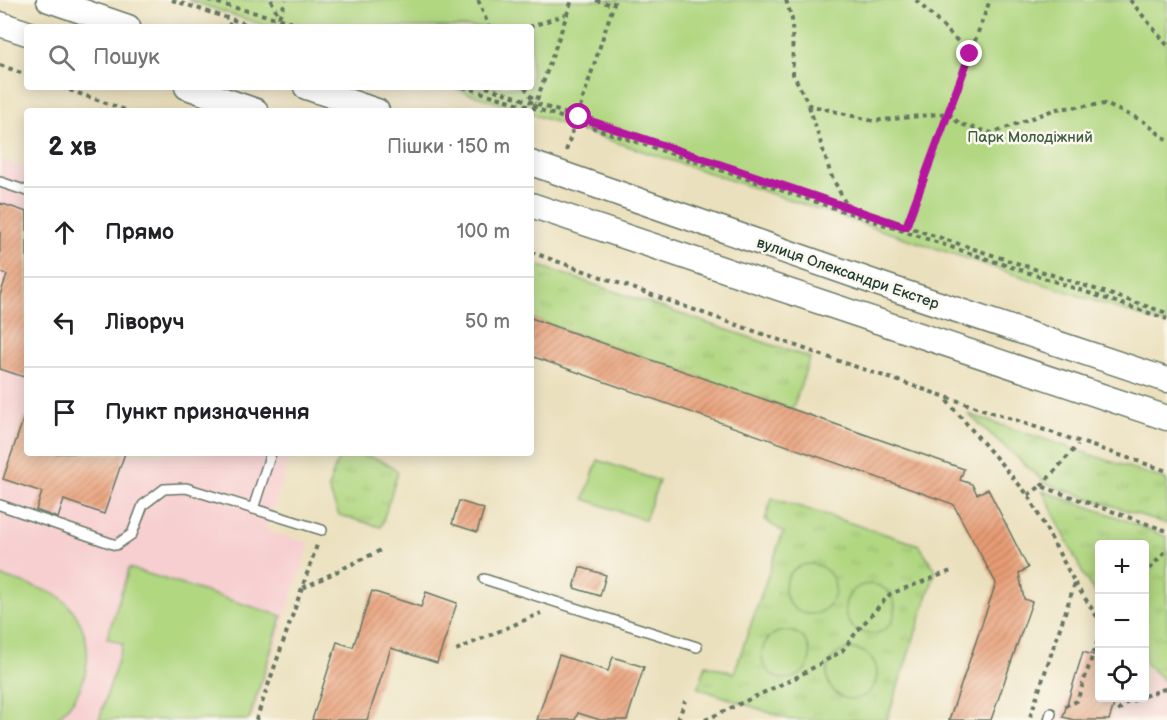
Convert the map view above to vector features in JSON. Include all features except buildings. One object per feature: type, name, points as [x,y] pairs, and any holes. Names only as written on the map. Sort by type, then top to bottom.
[{"type":"street","points":[[49,0],[119,24]]},
{"type":"street","points":[[0,24],[24,32]]},
{"type":"street","points":[[196,90],[247,108]]},
{"type":"street","points":[[315,90],[368,108]]},
{"type":"street","name":"вулиця Олександри Екстер","points":[[534,164],[885,286],[1167,380]]},
{"type":"street","points":[[534,206],[1167,418]]},
{"type":"lane","points":[[0,182],[24,190]]},
{"type":"lane","points":[[253,508],[270,456]]},
{"type":"lane","points":[[0,505],[116,545],[132,534],[143,505],[164,489],[186,488],[322,530]]},
{"type":"lane","points":[[484,579],[697,647]]},
{"type":"path","points":[[172,0],[245,24]]},
{"type":"path","points":[[209,0],[299,24]]},
{"type":"path","points":[[271,0],[279,17]]},
{"type":"path","points":[[279,17],[286,0]]},
{"type":"path","points":[[478,0],[488,24]]},
{"type":"path","points":[[535,106],[572,0]]},
{"type":"path","points":[[559,171],[578,119],[614,3],[596,0]]},
{"type":"path","points":[[786,0],[792,19],[793,74],[809,105],[831,175],[848,209]]},
{"type":"path","points":[[916,0],[970,54]]},
{"type":"path","points":[[906,227],[990,0]]},
{"type":"path","points":[[1130,0],[1167,45]]},
{"type":"path","points":[[534,25],[566,15]]},
{"type":"path","points":[[230,24],[231,20]]},
{"type":"path","points":[[0,65],[24,74]]},
{"type":"path","points":[[69,90],[120,108]]},
{"type":"path","points":[[474,90],[578,119],[1167,313]]},
{"type":"path","points":[[494,90],[535,106]]},
{"type":"path","points":[[527,90],[535,106]]},
{"type":"path","points":[[809,105],[873,122],[948,113],[960,124],[992,133],[1056,109],[1105,104],[1143,121],[1167,140]]},
{"type":"path","points":[[578,119],[1167,318]]},
{"type":"path","points":[[534,253],[833,359],[1167,471]]},
{"type":"path","points":[[947,401],[1028,495],[1075,582],[1095,613]]},
{"type":"path","points":[[1028,495],[1041,486],[1078,445]]},
{"type":"path","points":[[1041,486],[1167,531]]},
{"type":"path","points":[[256,720],[322,530]]},
{"type":"path","points":[[302,588],[383,549]]},
{"type":"path","points":[[1149,570],[1167,549]]},
{"type":"path","points":[[705,720],[797,677],[842,651],[890,594],[951,571]]},
{"type":"path","points":[[1029,720],[1075,582]]},
{"type":"path","points":[[456,650],[561,604]]},
{"type":"path","points":[[1050,716],[1077,701],[1095,648]]},
{"type":"path","points":[[1149,694],[1167,688]]},
{"type":"path","points":[[678,720],[686,701]]},
{"type":"path","points":[[1118,711],[1129,702]]},
{"type":"shaded area","points":[[0,159],[24,168],[24,456],[291,456],[266,530],[310,543],[251,720],[0,720]]},
{"type":"shaded area","points":[[1081,648],[1095,653],[1095,702],[1149,702],[1149,671],[1167,677],[1167,720],[1058,720]]},
{"type":"green space","name":"Парк Молодіжний","points":[[188,0],[1167,0],[1167,325],[534,115],[534,108],[513,108],[459,90],[534,90],[534,24],[260,24]]},
{"type":"green space","points":[[534,264],[810,358],[791,409],[534,319]]},
{"type":"green space","points":[[968,414],[1167,480],[1167,524],[1047,484]]},
{"type":"green space","points":[[339,456],[371,457],[386,463],[398,472],[381,527],[339,515],[328,488]]},
{"type":"green space","points":[[598,460],[659,481],[645,520],[584,499]]},
{"type":"green space","points":[[1043,491],[1167,537],[1167,683],[1149,667],[1149,540],[1095,540],[1095,592],[1085,578]]},
{"type":"green space","points":[[772,498],[919,545],[936,570],[887,720],[791,720],[698,688],[706,665],[734,673],[783,532],[765,520]]},
{"type":"green space","points":[[810,564],[819,566],[830,575],[835,589],[833,598],[824,609],[810,614],[801,612],[790,603],[785,589],[787,580],[796,569]]},
{"type":"green space","points":[[129,568],[282,616],[249,720],[99,720],[123,644],[107,638]]},
{"type":"green space","points":[[0,576],[61,598],[74,612],[82,627],[87,660],[84,677],[67,708],[54,720],[0,720]]},
{"type":"green space","points":[[870,584],[879,586],[890,595],[895,609],[893,618],[884,629],[870,634],[861,632],[850,623],[845,609],[847,600],[856,589]]},
{"type":"green space","points":[[781,631],[791,631],[806,641],[810,655],[809,664],[800,675],[791,679],[781,679],[766,669],[762,660],[762,650],[772,635]]},
{"type":"green space","points":[[852,649],[861,651],[872,660],[877,674],[875,683],[866,694],[852,699],[843,697],[832,688],[827,674],[829,665],[838,654]]},
{"type":"route","points":[[579,117],[906,227],[970,54]]}]
